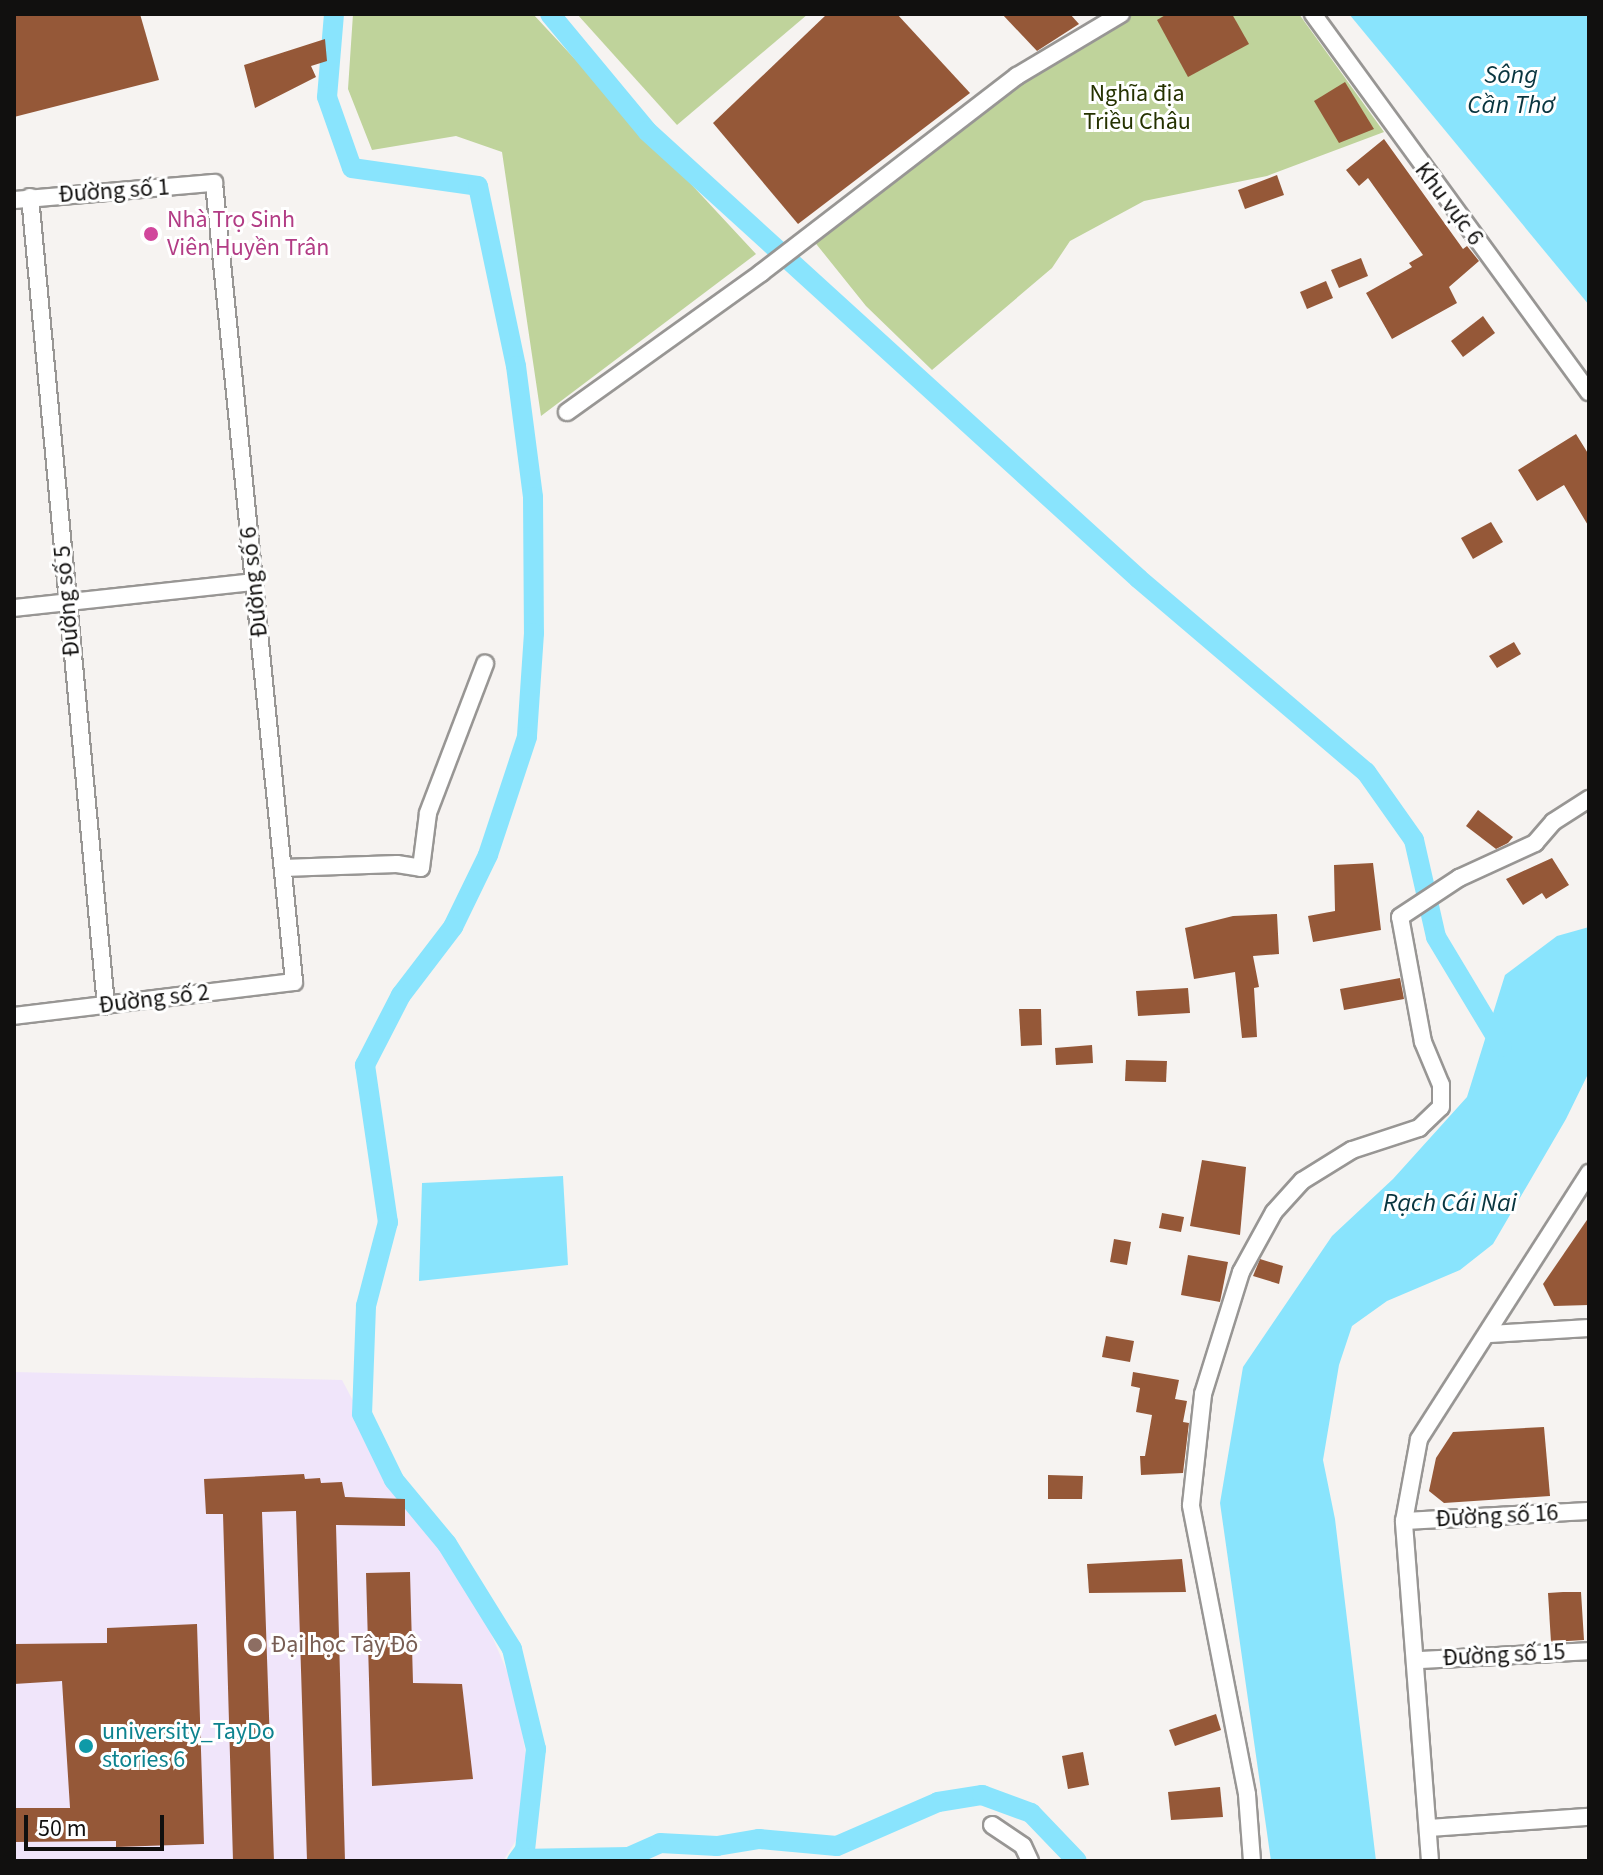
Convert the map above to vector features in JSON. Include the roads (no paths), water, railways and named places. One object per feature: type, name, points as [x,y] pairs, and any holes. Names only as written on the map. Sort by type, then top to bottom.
[{"type":"street","points":[[567,412],[774,263],[1017,76],[1121,14]]},
{"type":"street","name":"Khu vực 6","points":[[1313,14],[1589,392]]},
{"type":"street","name":"Đường số 1","points":[[22,198],[214,183]]},
{"type":"street","name":"Đường số 6","points":[[214,183],[294,982]]},
{"type":"street","name":"Đường số 5","points":[[22,198],[67,602],[106,1005]]},
{"type":"street","points":[[14,608],[254,582]]},
{"type":"street","points":[[283,868],[397,864],[421,868],[428,813],[485,664]]},
{"type":"street","points":[[1252,1861],[1247,1794],[1191,1505],[1203,1394],[1241,1272],[1274,1212],[1302,1181],[1339,1158],[1419,1128],[1441,1107],[1441,1085],[1423,1042],[1400,917],[1459,878],[1535,843],[1553,822],[1589,799]]},
{"type":"street","name":"Đường số 2","points":[[14,1016],[294,982]]},
{"type":"street","points":[[1430,1861],[1419,1660],[1404,1521],[1419,1439],[1490,1334],[1589,1173]]},
{"type":"street","points":[[1490,1334],[1589,1328]]},
{"type":"street","name":"Đường số 16","points":[[1404,1521],[1589,1511]]},
{"type":"street","name":"Đường số 15","points":[[1419,1660],[1589,1651]]},
{"type":"street","points":[[1430,1828],[1589,1817]]},
{"type":"street","points":[[992,1825],[1023,1846],[1030,1861]]},
{"type":"water","name":"Sông Cần Thơ","points":[[1349,14],[1589,14],[1589,305]]},
{"type":"water","name":"Rạch Cái Nai","points":[[1589,927],[1589,1072],[1566,1119],[1493,1244],[1460,1270],[1387,1301],[1352,1326],[1339,1365],[1323,1460],[1335,1519],[1376,1861],[1271,1861],[1220,1503],[1243,1367],[1332,1236],[1393,1179],[1467,1097],[1505,975],[1557,936]]},
{"type":"water","points":[[563,1176],[568,1265],[419,1281],[422,1183]]},
{"type":"waterway","points":[[334,14],[327,97],[352,168],[478,186],[516,366],[533,497],[534,633],[527,737],[488,855],[453,927],[401,995],[365,1065],[388,1222],[366,1306],[362,1414],[394,1480],[447,1544],[512,1649],[536,1749],[525,1850],[517,1861]]},
{"type":"waterway","points":[[550,14],[647,131],[1139,579],[1366,772],[1414,840],[1436,937],[1502,1047]]},
{"type":"waterway","points":[[519,1859],[629,1857],[660,1843],[717,1846],[759,1839],[837,1846],[938,1802],[982,1795],[1031,1813],[1077,1861]]},
{"type":"place","name":"Nhà Trọ Sinh Viên Huyền Trân","points":[[151,234]]},
{"type":"place","name":"Đại học Tây Đô","points":[[255,1645]]},
{"type":"place","name":"university_TayDo stories 6","points":[[86,1746]]},
{"type":"park label","name":"Nghĩa địa Triều Châu","points":[[1137,108]]}]
